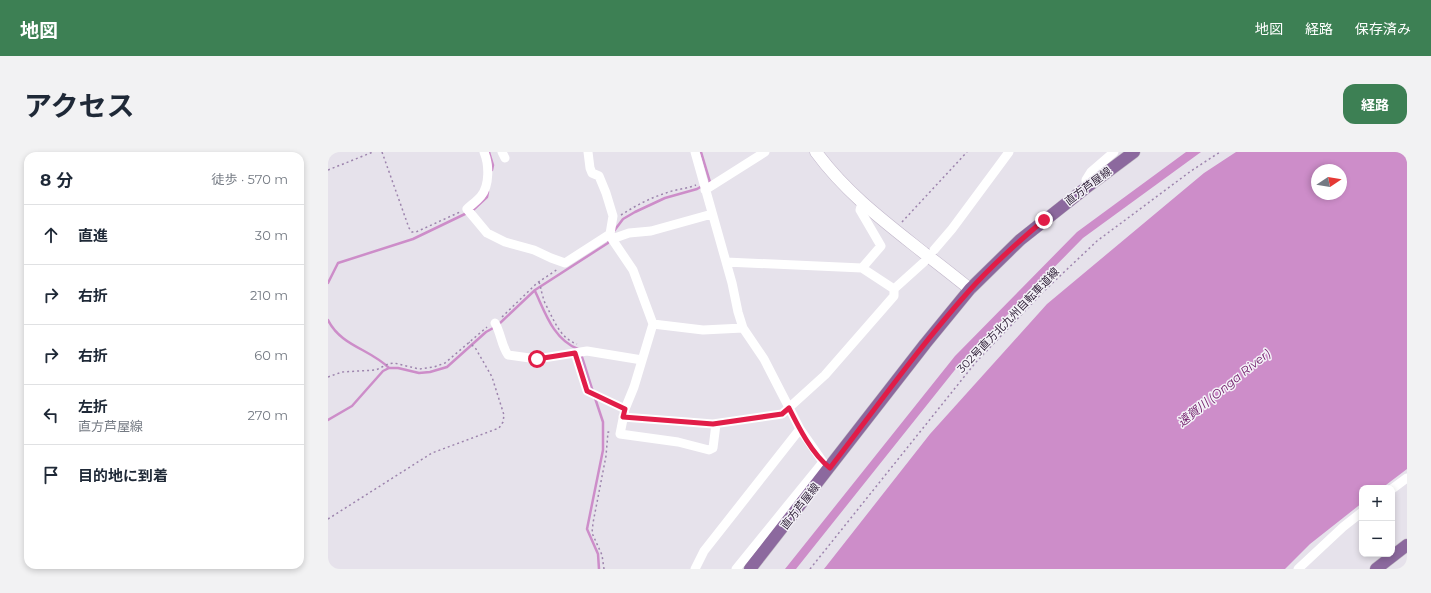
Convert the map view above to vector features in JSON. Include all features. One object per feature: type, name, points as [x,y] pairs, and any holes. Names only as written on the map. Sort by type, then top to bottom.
[{"type":"main road","name":"直方芦屋線","points":[[750,569],[827,465],[970,289],[1020,240],[1134,152]]},
{"type":"main road","points":[[1376,569],[1407,545]]},
{"type":"street","points":[[484,152],[488,172],[486,186],[482,196],[467,209],[487,233],[505,242],[534,250],[565,263],[611,236],[651,231],[712,214]]},
{"type":"street","points":[[588,152],[590,168],[592,173],[599,176],[613,216],[611,236],[633,270],[653,324],[634,387],[624,413],[620,434],[678,442],[709,450],[713,448],[716,424]]},
{"type":"street","points":[[695,152],[732,283],[743,328],[764,359],[800,429],[827,465],[736,569]]},
{"type":"street","points":[[704,186],[765,152]]},
{"type":"street","points":[[816,152],[840,181],[862,202],[892,228],[970,289]]},
{"type":"street","points":[[934,250],[952,229],[1008,152]]},
{"type":"street","points":[[1087,187],[1086,180],[1091,172],[1114,152]]},
{"type":"street","points":[[862,202],[860,210],[881,246],[862,268]]},
{"type":"street","points":[[726,262],[862,268],[894,289]]},
{"type":"street","points":[[580,352],[587,391],[624,413],[716,424],[782,414],[825,375],[894,296],[894,289],[924,262]]},
{"type":"street","points":[[495,322],[499,329],[504,349],[508,355],[537,359],[580,352],[642,360]]},
{"type":"street","points":[[653,324],[703,330],[743,328]]},
{"type":"street","points":[[695,569],[704,551],[739,509],[800,429]]},
{"type":"street","points":[[1395,487],[1407,478]]},
{"type":"street","points":[[1298,569],[1343,527],[1359,514]]},
{"type":"path","points":[[328,170],[373,152]]},
{"type":"path","points":[[382,152],[409,228],[412,232],[416,232],[467,209]]},
{"type":"path","points":[[902,222],[967,152]]},
{"type":"path","name":"302号直方北九州自転車道線","points":[[810,569],[976,362],[1043,292],[1097,241],[1191,171],[1220,152]]},
{"type":"path","points":[[613,221],[640,204],[668,192],[704,186]]},
{"type":"path","points":[[328,377],[342,372],[376,370],[388,364],[394,363],[419,368],[434,367],[444,363],[495,322],[539,282],[565,263]]},
{"type":"path","points":[[539,282],[543,297],[558,328],[562,334],[573,342],[582,345],[580,352]]},
{"type":"path","points":[[328,519],[432,453],[499,428],[503,422],[504,415],[492,377],[476,349],[469,342]]},
{"type":"path","points":[[604,569],[602,555],[592,533],[593,523],[606,456],[608,432],[620,434]]},
{"type":"water","points":[[1186,152],[1201,152],[1083,238],[962,361],[796,569],[785,569],[955,356],[1077,232]]},
{"type":"water","name":"遠賀川 (Onga River)","points":[[1236,152],[1407,152],[1407,469],[1386,485],[1359,485],[1359,505],[1310,544],[1285,569],[824,569],[930,434],[1047,304],[1204,173]]},
{"type":"waterway","points":[[489,152],[493,165],[492,170]]},
{"type":"waterway","points":[[701,152],[710,182],[708,183]]},
{"type":"waterway","points":[[614,231],[623,219],[635,212],[665,198],[697,189],[702,186]]},
{"type":"waterway","points":[[472,211],[487,197],[488,192]]},
{"type":"waterway","points":[[328,283],[338,263],[413,239],[467,213]]},
{"type":"waterway","points":[[499,324],[535,290],[608,243],[610,239]]},
{"type":"waterway","points":[[535,291],[546,316],[556,332],[562,339],[578,349]]},
{"type":"waterway","points":[[328,320],[340,336],[373,356],[389,368]]},
{"type":"waterway","points":[[328,420],[352,406],[383,371],[389,368],[398,368],[419,373],[430,372],[447,367],[486,332],[495,327]]},
{"type":"waterway","points":[[581,354],[593,392]]},
{"type":"waterway","points":[[595,398],[603,422],[603,450],[587,529],[598,554],[599,569]]},
{"type":"route","points":[[537,359],[575,353],[587,391],[625,409],[623,417],[713,424],[732,420],[782,414],[789,408],[800,429],[823,462],[830,468],[925,344],[970,289],[1020,240],[1044,220]]}]
